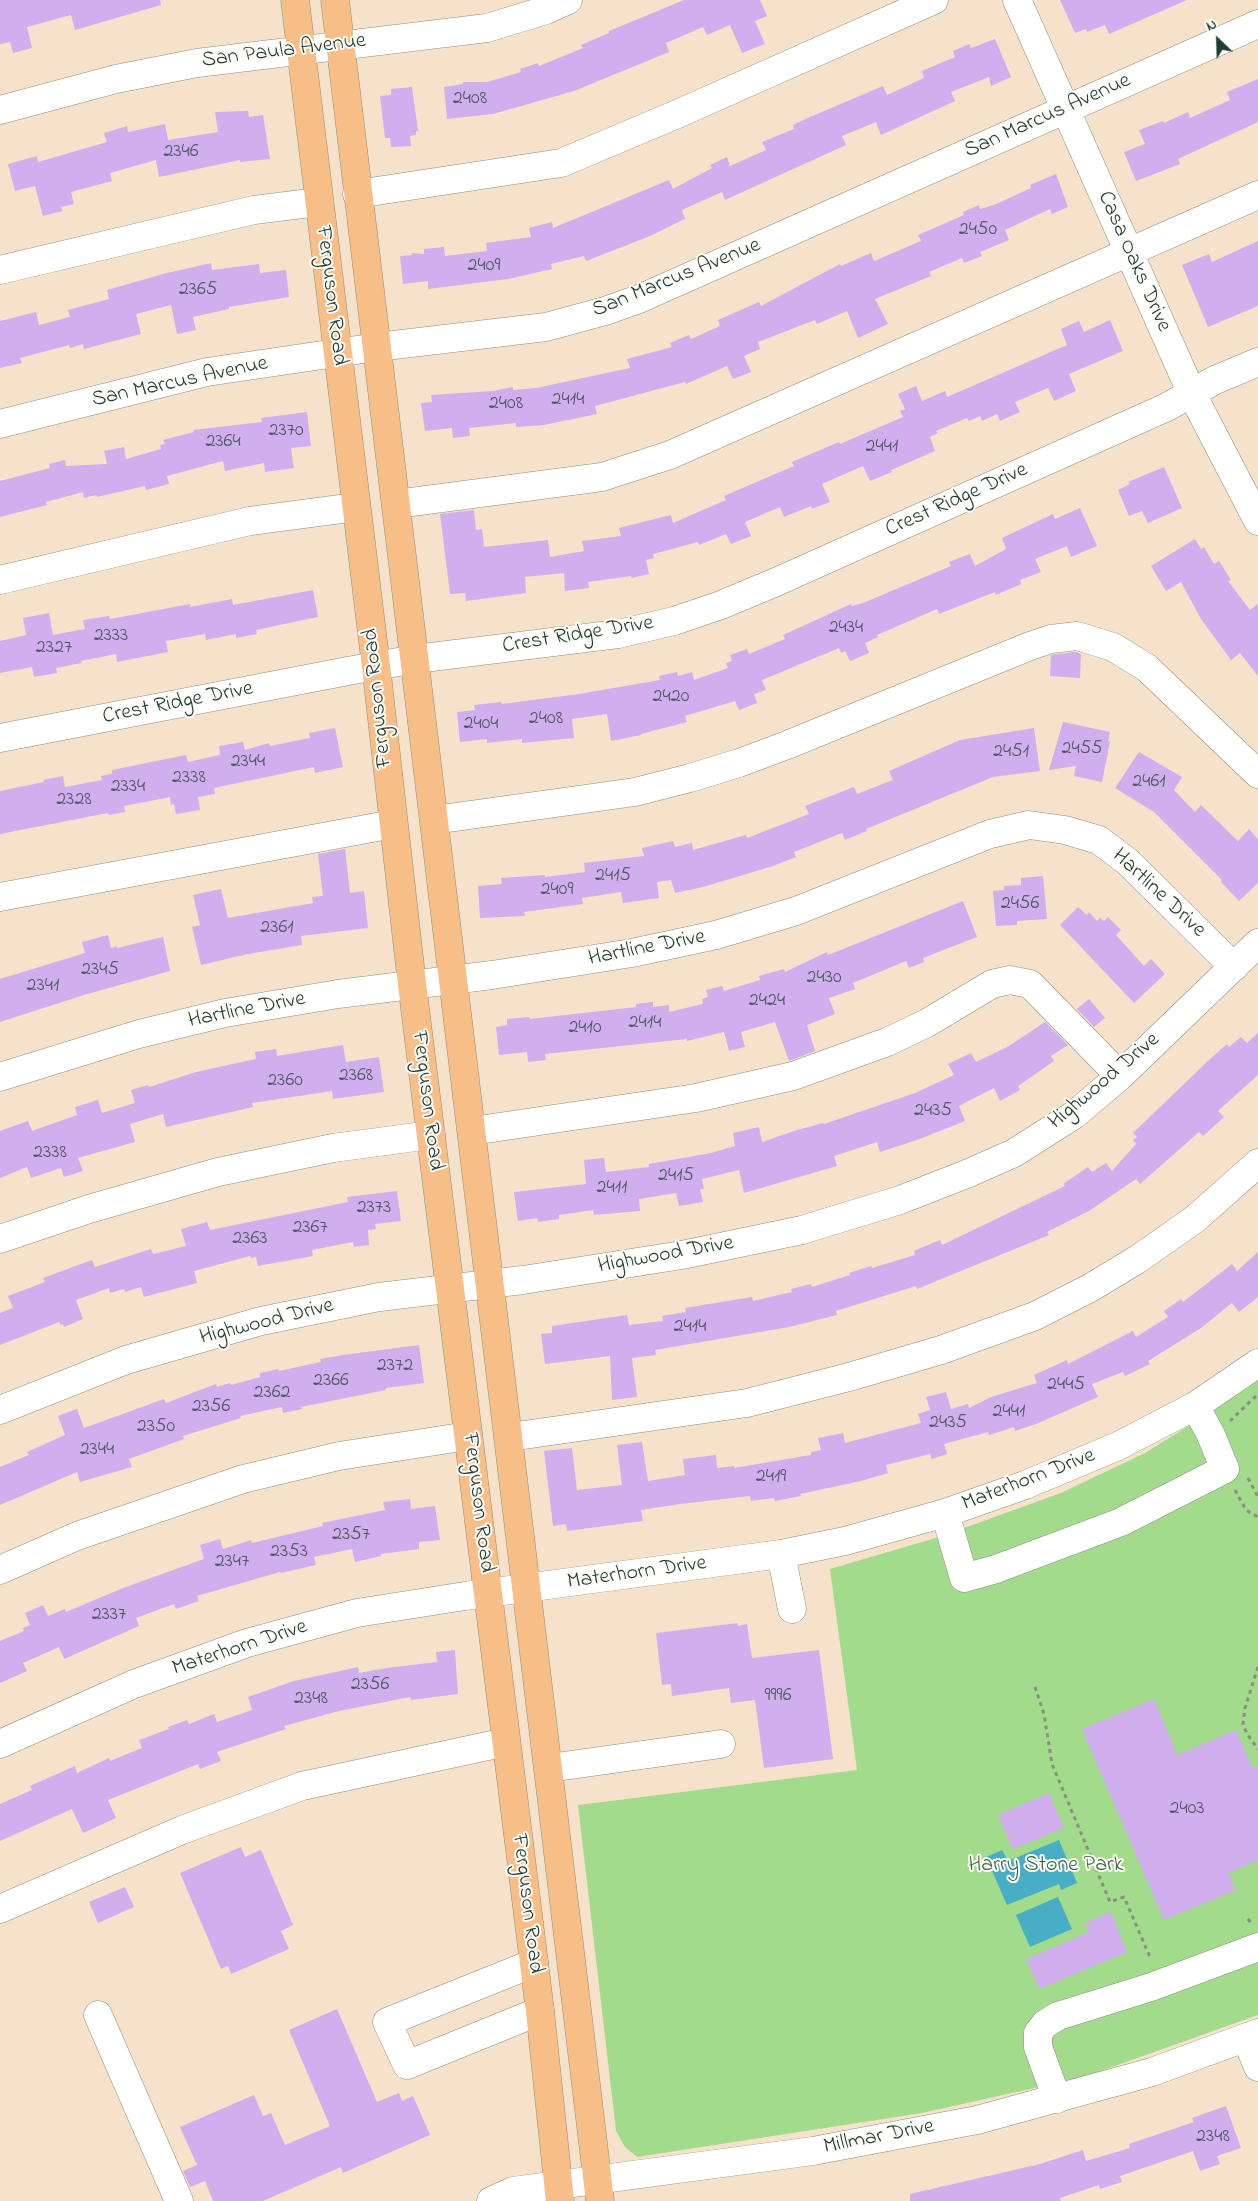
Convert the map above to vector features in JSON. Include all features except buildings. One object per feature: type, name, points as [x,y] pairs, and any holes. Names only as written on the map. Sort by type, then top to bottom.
[{"type":"main road","name":"Ferguson Road","points":[[294,0],[376,666],[412,984],[540,2011],[559,2193]]},
{"type":"main road","name":"Ferguson Road","points":[[335,0],[452,979],[510,1437],[526,1589],[599,2191]]},
{"type":"street","name":"San Paula Avenue","points":[[0,110],[116,79],[179,66],[487,28],[546,10],[568,0]]},
{"type":"street","points":[[357,194],[561,163],[675,115],[934,0]]},
{"type":"street","name":"Casa Oaks Drive","points":[[1017,0],[1192,394],[1258,521]]},
{"type":"street","name":"San Marcus Avenue","points":[[0,424],[208,372],[338,353],[546,327],[605,311],[639,299],[1258,24]]},
{"type":"street","points":[[396,504],[602,477],[670,455],[1258,195]]},
{"type":"street","points":[[0,270],[254,210],[318,202]]},
{"type":"street","name":"Crest Ridge Drive","points":[[0,738],[376,666],[618,634],[674,621],[721,605],[1166,407],[1216,380],[1258,362]]},
{"type":"street","points":[[0,580],[250,521],[356,507]]},
{"type":"street","points":[[434,820],[635,792],[690,778],[739,763],[787,745],[1030,646],[1051,639],[1077,636],[1113,647],[1147,668],[1258,774]]},
{"type":"street","points":[[0,897],[393,824]]},
{"type":"street","name":"Hartline Drive","points":[[0,1077],[139,1034],[225,1012],[338,994],[632,953],[716,935],[796,911],[990,834],[1029,824],[1065,830],[1099,840],[1128,862],[1234,967]]},
{"type":"street","name":"Highwood Drive","points":[[0,1410],[126,1360],[261,1321],[379,1297],[491,1284],[682,1254],[802,1230],[900,1200],[1014,1153],[1074,1115],[1120,1076],[1258,943]]},
{"type":"street","points":[[472,1131],[696,1098],[793,1076],[887,1042],[928,1023],[992,984],[1010,980],[1030,984],[1120,1076]]},
{"type":"street","points":[[0,1240],[89,1209],[218,1172],[333,1148],[431,1136]]},
{"type":"street","points":[[510,1437],[747,1403],[849,1377],[941,1350],[1035,1316],[1090,1288],[1138,1259],[1195,1219],[1258,1163]]},
{"type":"street","name":"Materhorn Drive","points":[[0,1744],[134,1684],[247,1643],[357,1613],[488,1593],[781,1554],[845,1541],[946,1513],[1025,1486],[1118,1446],[1195,1406],[1258,1363]]},
{"type":"street","points":[[946,1513],[964,1578],[996,1569],[1121,1522],[1225,1469],[1210,1433],[1195,1406]]},
{"type":"street","points":[[0,1570],[77,1536],[243,1479],[339,1456],[468,1436]]},
{"type":"street","points":[[781,1554],[792,1609]]},
{"type":"street","points":[[0,1909],[182,1830],[302,1786],[506,1742]]},
{"type":"street","points":[[549,1768],[721,1744]]},
{"type":"street","points":[[1057,2099],[1038,2046],[1038,2033],[1045,2024],[1058,2016],[1151,1987],[1258,1947]]},
{"type":"street","points":[[534,1962],[387,2022],[407,2066],[540,2011]]},
{"type":"street","points":[[98,2015],[179,2201]]},
{"type":"street","points":[[1252,2035],[1258,2067]]},
{"type":"street","name":"Millmar Drive","points":[[491,2201],[514,2191],[559,2193],[599,2191],[977,2120],[1152,2072],[1252,2035]]},
{"type":"path","points":[[1239,1499],[1246,1510],[1258,1517]]},
{"type":"path","points":[[1258,1667],[1245,1708],[1243,1724],[1247,1734],[1258,1749]]},
{"type":"path","points":[[1035,1687],[1044,1714],[1052,1764],[1110,1902],[1124,1896],[1150,1957]]},
{"type":"green space","name":"Harry Stone Park","points":[[1258,1379],[1258,2015],[1084,2077],[922,2113],[637,2157],[625,2147],[616,2131],[578,1805],[857,1770],[830,1569],[939,1537],[1061,1493],[1145,1453],[1211,1412]]},
{"type":"water","points":[[1059,1840],[1077,1883],[1061,1890],[1059,1884],[1007,1905],[986,1857],[1002,1850],[1008,1861]]},
{"type":"water","points":[[1058,1897],[1072,1929],[1030,1947],[1016,1915]]}]
